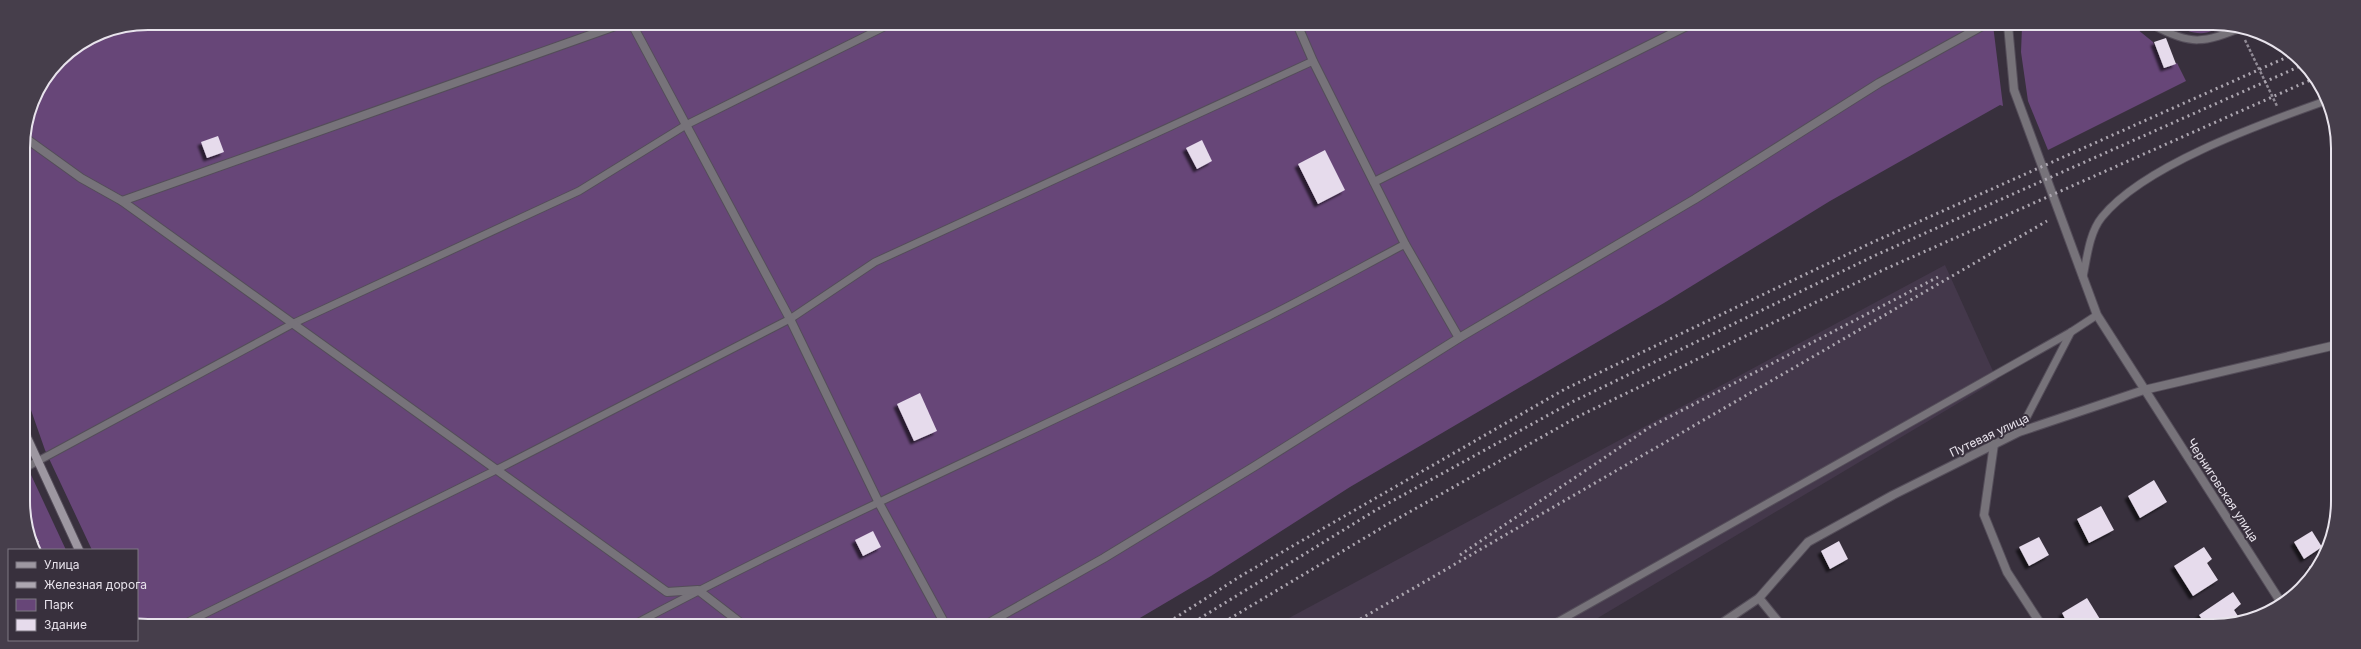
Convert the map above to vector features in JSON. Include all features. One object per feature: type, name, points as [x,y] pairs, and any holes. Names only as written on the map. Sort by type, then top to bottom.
[{"type":"street","points":[[122,201],[604,30]]},
{"type":"street","points":[[635,30],[790,318],[879,503],[942,619]]},
{"type":"street","points":[[1301,30],[1313,61],[1405,244],[1459,338]]},
{"type":"street","points":[[1374,182],[1679,30]]},
{"type":"street","points":[[996,619],[1176,514],[1459,338],[1695,199],[1879,83],[1975,30]]},
{"type":"street","name":"Черниговская улица","points":[[2008,30],[2014,90],[2097,315],[2279,599]]},
{"type":"street","points":[[30,141],[81,178],[122,201],[667,592],[698,590],[736,619]]},
{"type":"street","name":"Путевая улица","points":[[1728,619],[1759,598],[1808,542],[2019,432],[2144,390],[2331,346]]},
{"type":"street","points":[[1994,444],[1984,515],[2007,572],[2037,619]]},
{"type":"street","points":[[30,445],[79,549]]},
{"type":"street","points":[[1759,598],[1776,619]]},
{"type":"lane","points":[[30,466],[294,323],[579,191],[686,126],[878,30]]},
{"type":"lane","points":[[2162,30],[2192,41],[2208,41],[2232,31]]},
{"type":"lane","points":[[194,619],[496,470],[790,318],[875,262],[1313,61]]},
{"type":"lane","points":[[2083,278],[2092,236],[2101,218],[2118,201],[2151,178],[2184,159],[2282,117],[2322,102]]},
{"type":"lane","points":[[644,619],[698,590],[1264,318],[1405,244]]},
{"type":"lane","points":[[1563,619],[2071,332],[2097,315]]},
{"type":"lane","points":[[2019,432],[2071,332]]},
{"type":"path","points":[[2223,35],[2245,39],[2282,117]]},
{"type":"shaded area","points":[[1945,265],[1997,380],[1596,619],[1287,619]]},
{"type":"green space","points":[[148,30],[1994,30],[2003,106],[2000,105],[1830,201],[1664,303],[1350,487],[1211,576],[1138,619],[138,618],[138,549],[92,549],[45,450],[30,407],[31,132],[34,117],[42,96],[59,70],[82,50],[110,36],[125,32]]},
{"type":"green space","points":[[2022,30],[2138,30],[2153,42],[2164,68],[2177,63],[2186,81],[2048,150],[2028,101],[2021,52]]},
{"type":"green space","points":[[2186,30],[2213,30],[2204,33]]},
{"type":"green space","points":[[30,473],[66,549],[40,549],[39,546],[31,517]]},
{"type":"building","points":[[2166,38],[2176,64],[2164,68],[2154,42]]},
{"type":"building","points":[[218,136],[224,152],[207,158],[201,142]]},
{"type":"building","points":[[1202,140],[1212,161],[1197,169],[1186,148]]},
{"type":"building","points":[[1325,150],[1345,190],[1318,204],[1298,164]]},
{"type":"building","points":[[920,393],[937,431],[914,441],[897,404]]},
{"type":"building","points":[[2154,480],[2167,502],[2140,518],[2128,496]]},
{"type":"building","points":[[2101,506],[2114,530],[2089,543],[2077,519]]},
{"type":"building","points":[[873,531],[881,547],[863,556],[855,540]]},
{"type":"building","points":[[2312,531],[2322,547],[2304,559],[2294,542]]},
{"type":"building","points":[[2039,537],[2049,555],[2029,566],[2019,547]]},
{"type":"building","points":[[1839,541],[1848,559],[1830,569],[1821,551]]},
{"type":"building","points":[[2204,547],[2212,559],[2207,563],[2218,580],[2193,596],[2174,566]]},
{"type":"building","points":[[2233,592],[2241,604],[2234,610],[2238,616],[2236,617],[2202,619],[2199,615]]},
{"type":"building","points":[[2087,598],[2100,619],[2065,619],[2062,613]]},
{"type":"railway","points":[[1173,619],[1244,574],[1565,389],[1871,243],[2288,57]]},
{"type":"railway","points":[[1199,619],[1376,510],[1572,402],[1876,255],[2298,67]]},
{"type":"railway","points":[[1229,619],[1383,527],[1579,416],[1883,270],[2310,80]]},
{"type":"railway","points":[[1360,619],[2047,221]]},
{"type":"railway","points":[[1460,555],[1650,427],[1938,277]]}]
